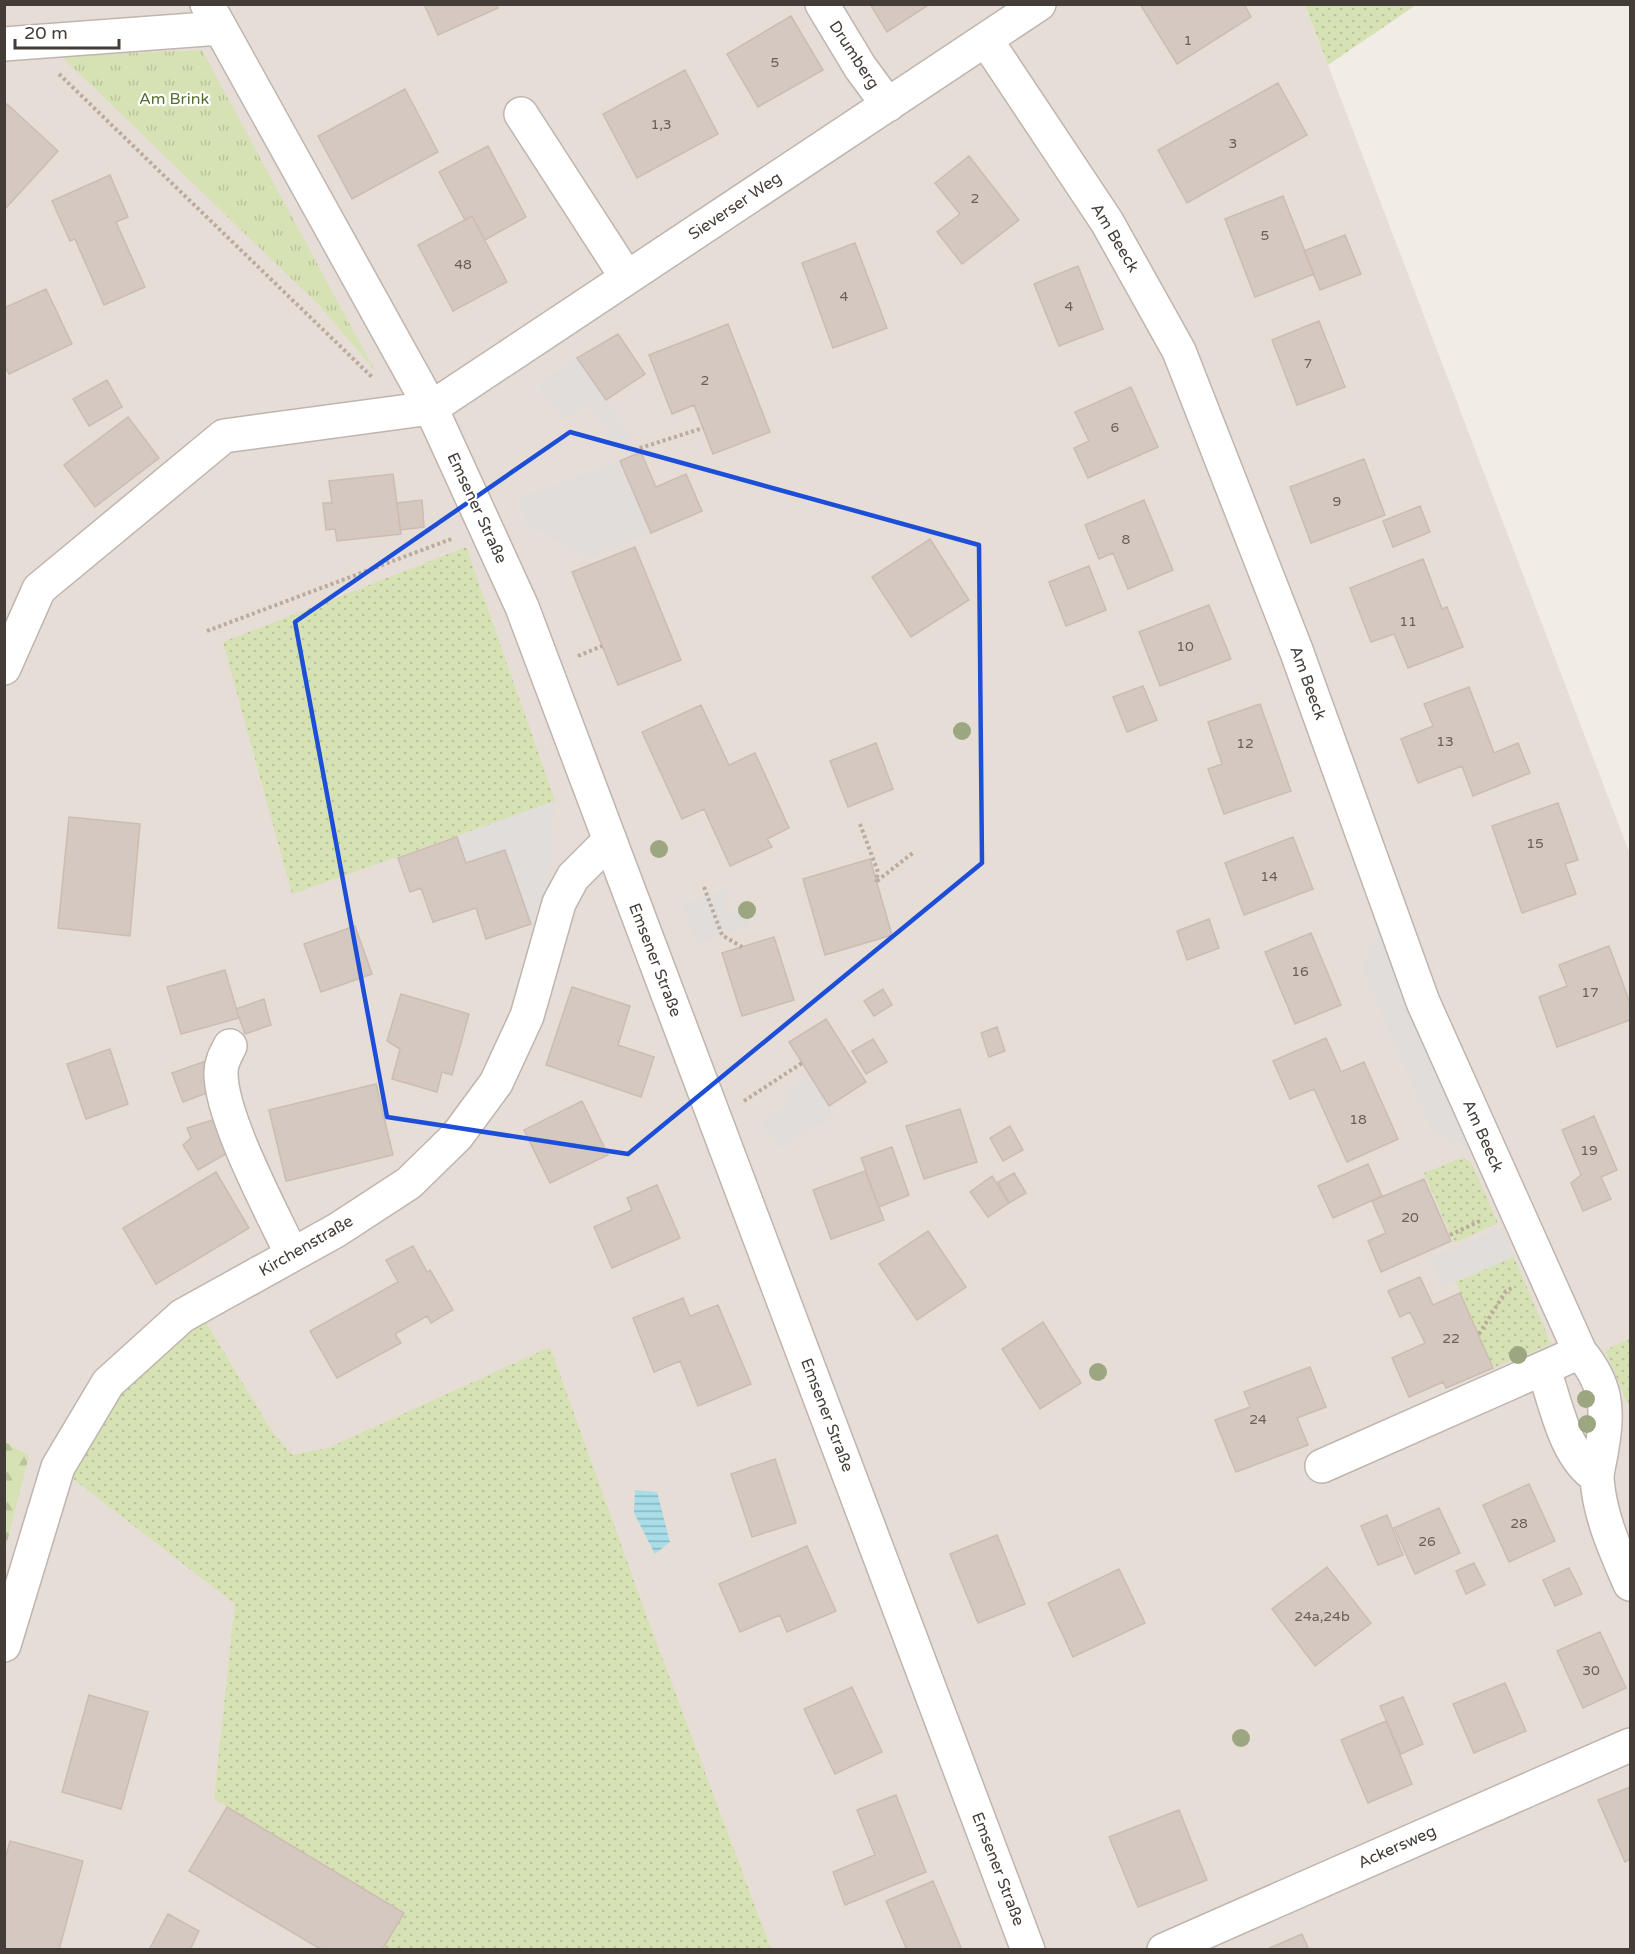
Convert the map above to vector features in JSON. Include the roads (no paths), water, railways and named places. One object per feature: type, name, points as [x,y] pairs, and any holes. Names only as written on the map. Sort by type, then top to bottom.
[{"type":"street","name":"Drumberg","points":[[822,4],[861,67],[888,105]]},
{"type":"street","name":"Sieverser Weg","points":[[431,408],[1039,4]]},
{"type":"street","points":[[15,43],[213,16]]},
{"type":"street","name":"Emsener Straße","points":[[213,16],[431,408],[522,607],[1028,1950]]},
{"type":"street","name":"Am Beeck","points":[[986,40],[1107,222],[1179,351],[1296,650],[1424,1002],[1580,1352],[1601,1384],[1607,1409],[1597,1477],[1606,1530],[1630,1584]]},
{"type":"street","points":[[521,114],[627,278]]},
{"type":"street","points":[[4,668],[39,589],[224,436],[431,408]]},
{"type":"street","name":"Kirchenstraße","points":[[4,1645],[58,1467],[108,1383],[182,1317],[292,1255],[410,1183],[457,1137],[496,1083],[528,1016],[559,903],[573,877],[610,840]]},
{"type":"street","points":[[230,1046],[221,1071],[222,1092],[239,1140],[292,1255]]},
{"type":"street","points":[[1322,1466],[1544,1370],[1580,1352]]},
{"type":"street","points":[[1544,1370],[1562,1424],[1576,1455],[1585,1470],[1597,1477]]},
{"type":"street","name":"Ackersweg","points":[[1164,1950],[1630,1745]]},
{"type":"water","points":[[635,1490],[657,1492],[670,1542],[655,1554],[634,1513]]},
{"type":"park label","name":"Am Brink","points":[[174,99]]}]
